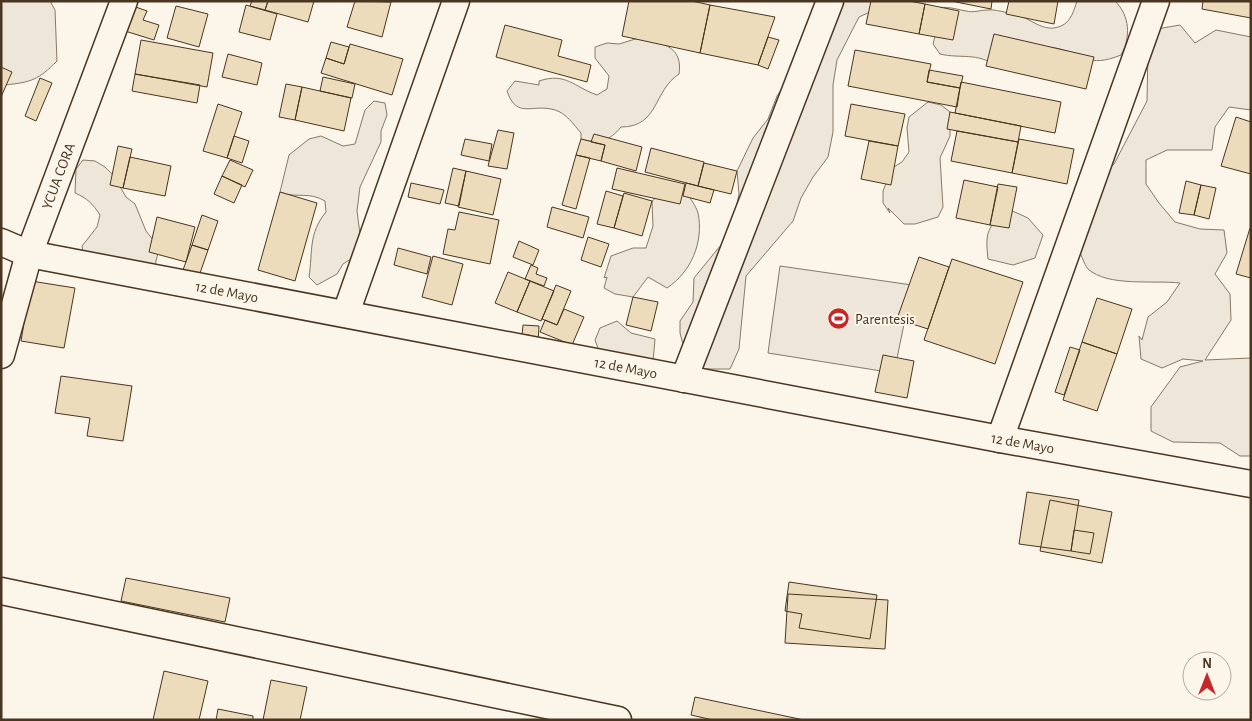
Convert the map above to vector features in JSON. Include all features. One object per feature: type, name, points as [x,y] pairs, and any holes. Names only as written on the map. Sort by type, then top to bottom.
[{"type":"street","name":"YCUA CORA","points":[[1,356],[29,254],[124,1]]},
{"type":"street","points":[[346,313],[456,1]]},
{"type":"street","points":[[684,379],[830,1]]},
{"type":"street","points":[[1000,440],[1156,1]]},
{"type":"street","name":"12 de Mayo","points":[[1,242],[29,254],[346,313],[1000,440],[1251,484]]},
{"type":"street","points":[[1,591],[588,717],[618,720]]},
{"type":"shaded area","points":[[1,1],[50,1],[55,10],[57,61],[34,79],[5,85],[1,77]]},
{"type":"shaded area","points":[[827,1],[884,1],[881,7],[859,17],[837,60],[833,85],[833,132],[828,157],[813,177],[801,198],[793,221],[746,276],[739,349],[730,369],[705,369],[686,356],[680,333],[680,321],[693,302],[694,278],[725,240],[734,218],[739,194],[737,171],[753,138],[768,119],[777,96],[791,75]]},
{"type":"shaded area","points":[[1077,1],[1115,1],[1120,7],[1124,13],[1127,27],[1126,41],[1121,55],[1100,61],[1086,59],[1065,50],[1049,48],[1034,51],[996,66],[975,57],[940,54],[933,44],[936,32],[929,10],[934,8],[943,7],[971,12],[994,10],[1020,16],[1042,27],[1054,28],[1067,22],[1072,15]]},
{"type":"shaded area","points":[[1180,25],[1195,43],[1216,30],[1251,37],[1251,110],[1229,107],[1215,127],[1212,150],[1167,150],[1146,160],[1146,184],[1175,222],[1200,229],[1224,230],[1227,253],[1215,274],[1230,294],[1231,320],[1205,360],[1251,358],[1251,456],[1240,456],[1220,443],[1173,442],[1151,431],[1151,407],[1180,367],[1203,361],[1183,359],[1162,368],[1141,359],[1139,336],[1142,340],[1148,317],[1167,302],[1180,283],[1119,281],[1097,275],[1088,269],[1078,248],[1093,216],[1097,181],[1114,164],[1147,101],[1148,52],[1157,29]]},
{"type":"shaded area","points":[[642,37],[658,42],[675,52],[678,58],[679,74],[664,89],[649,115],[633,125],[621,127],[617,132],[603,140],[581,139],[581,133],[563,114],[547,108],[521,108],[515,105],[507,91],[515,81],[539,85],[539,81],[556,78],[563,79],[597,95],[607,89],[609,76],[595,58],[595,47],[607,43],[619,44]]},
{"type":"shaded area","points":[[374,101],[385,103],[387,115],[381,131],[381,142],[360,187],[357,211],[360,234],[354,257],[343,264],[337,274],[317,285],[309,277],[311,251],[316,228],[326,212],[325,201],[313,196],[292,195],[280,192],[289,155],[309,139],[321,136],[343,146],[355,144],[365,110]]},
{"type":"shaded area","points":[[928,102],[941,105],[950,112],[950,136],[940,158],[943,207],[938,217],[915,224],[904,224],[888,208],[890,213],[883,203],[883,191],[892,168],[902,162],[909,152],[907,128],[909,117]]},
{"type":"shaded area","points":[[83,160],[95,161],[105,167],[114,176],[126,197],[135,204],[146,231],[154,241],[158,253],[155,265],[84,258],[82,246],[97,227],[100,215],[89,202],[75,193],[76,169]]},
{"type":"shaded area","points":[[686,192],[698,213],[699,235],[697,245],[694,255],[683,274],[667,288],[648,277],[633,297],[615,294],[604,288],[607,277],[604,278],[611,256],[633,248],[646,248],[653,226],[652,201],[662,193]]},
{"type":"shaded area","points":[[1008,209],[1028,218],[1043,235],[1035,258],[1013,265],[988,259],[987,250],[989,231]]},
{"type":"shaded area","name":"Parentesis","points":[[780,266],[912,285],[894,373],[768,353]]},
{"type":"shaded area","points":[[617,321],[631,333],[655,339],[653,362],[599,351],[595,340],[600,328]]},
{"type":"building","points":[[252,1],[268,1],[265,10],[250,6]]},
{"type":"building","points":[[268,1],[314,1],[308,22],[265,10]]},
{"type":"building","points":[[355,1],[391,2],[382,37],[347,27]]},
{"type":"building","points":[[629,1],[692,1],[710,5],[700,53],[622,36]]},
{"type":"building","points":[[871,1],[909,1],[925,4],[919,34],[866,24]]},
{"type":"building","points":[[951,1],[992,1],[991,9]]},
{"type":"building","points":[[1009,1],[1058,1],[1054,24],[1006,14]]},
{"type":"building","points":[[1203,1],[1251,1],[1251,18],[1202,9]]},
{"type":"building","points":[[925,4],[959,11],[953,40],[919,34]]},
{"type":"building","points":[[246,5],[277,14],[270,40],[239,32]]},
{"type":"building","points":[[710,5],[775,17],[758,65],[700,53]]},
{"type":"building","points":[[133,6],[147,11],[143,20],[159,25],[154,40],[125,31]]},
{"type":"building","points":[[176,6],[208,14],[199,47],[167,38]]},
{"type":"building","points":[[505,25],[562,40],[558,56],[591,65],[587,82],[496,57]]},
{"type":"building","points":[[994,34],[1094,57],[1086,89],[986,66]]},
{"type":"building","points":[[768,37],[779,40],[768,69],[758,65]]},
{"type":"building","points":[[141,40],[213,53],[207,87],[135,74]]},
{"type":"building","points":[[331,42],[349,47],[344,64],[326,58]]},
{"type":"building","points":[[350,44],[403,59],[392,95],[321,73],[326,58],[344,64]]},
{"type":"building","points":[[855,50],[931,64],[927,82],[960,88],[957,107],[848,86]]},
{"type":"building","points":[[228,54],[262,63],[257,85],[222,77]]},
{"type":"building","points":[[1,67],[12,72],[1,97]]},
{"type":"building","points":[[929,70],[963,76],[960,88],[927,82]]},
{"type":"building","points":[[135,74],[200,85],[197,103],[132,91]]},
{"type":"building","points":[[323,77],[355,84],[352,98],[320,91]]},
{"type":"building","points":[[40,78],[52,83],[36,121],[25,116]]},
{"type":"building","points":[[961,82],[1061,102],[1055,133],[955,113]]},
{"type":"building","points":[[286,84],[302,87],[295,120],[279,117]]},
{"type":"building","points":[[302,87],[351,98],[344,131],[295,120]]},
{"type":"building","points":[[218,104],[242,112],[227,158],[203,151]]},
{"type":"building","points":[[851,104],[905,114],[898,146],[845,136]]},
{"type":"building","points":[[950,112],[1021,126],[1018,142],[947,129]]},
{"type":"building","points":[[1236,117],[1251,122],[1251,174],[1221,166]]},
{"type":"building","points":[[498,130],[514,133],[507,169],[488,166]]},
{"type":"building","points":[[957,131],[1018,142],[1012,173],[951,161]]},
{"type":"building","points":[[594,134],[642,147],[636,171],[601,161],[605,145],[591,142]]},
{"type":"building","points":[[234,136],[249,141],[242,163],[227,158]]},
{"type":"building","points":[[465,139],[492,144],[489,161],[461,155]]},
{"type":"building","points":[[581,139],[605,145],[601,161],[576,155]]},
{"type":"building","points":[[1019,139],[1074,149],[1067,184],[1012,173]]},
{"type":"building","points":[[869,141],[898,146],[891,185],[861,179]]},
{"type":"building","points":[[118,146],[132,149],[123,188],[110,185]]},
{"type":"building","points":[[651,148],[704,162],[698,186],[645,172]]},
{"type":"building","points":[[576,155],[590,158],[576,209],[562,205]]},
{"type":"building","points":[[130,157],[171,166],[165,196],[123,188]]},
{"type":"building","points":[[230,160],[253,170],[245,187],[222,176]]},
{"type":"building","points":[[704,163],[737,171],[731,194],[698,186]]},
{"type":"building","points":[[453,168],[466,171],[459,206],[445,203]]},
{"type":"building","points":[[617,168],[685,184],[680,204],[612,189]]},
{"type":"building","points":[[466,171],[501,179],[493,215],[458,207]]},
{"type":"building","points":[[222,176],[242,185],[234,203],[214,194]]},
{"type":"building","points":[[964,180],[998,187],[990,225],[956,218]]},
{"type":"building","points":[[1186,181],[1201,185],[1194,215],[1179,213]]},
{"type":"building","points":[[411,183],[444,190],[440,204],[408,197]]},
{"type":"building","points":[[686,183],[714,190],[710,203],[683,196]]},
{"type":"building","points":[[998,184],[1017,187],[1009,228],[990,225]]},
{"type":"building","points":[[1201,185],[1216,188],[1209,219],[1194,215]]},
{"type":"building","points":[[606,191],[623,196],[614,228],[597,224]]},
{"type":"building","points":[[280,192],[317,203],[295,281],[258,270]]},
{"type":"building","points":[[624,193],[652,201],[642,236],[614,228]]},
{"type":"building","points":[[552,207],[589,217],[583,238],[547,227]]},
{"type":"building","points":[[459,212],[499,220],[490,264],[443,254],[448,229],[455,230]]},
{"type":"building","points":[[202,215],[218,221],[208,250],[192,245]]},
{"type":"building","points":[[157,217],[195,227],[186,262],[149,252]]},
{"type":"building","points":[[1251,229],[1251,278],[1236,274]]},
{"type":"building","points":[[588,237],[609,244],[601,267],[581,260]]},
{"type":"building","points":[[519,241],[539,250],[533,265],[513,257]]},
{"type":"building","points":[[192,245],[208,250],[199,276],[183,270]]},
{"type":"building","points":[[398,248],[431,257],[427,274],[394,265]]},
{"type":"building","points":[[433,256],[463,264],[452,305],[422,297]]},
{"type":"building","points":[[919,257],[949,267],[928,329],[897,319]]},
{"type":"building","points":[[952,259],[1023,282],[995,364],[924,340]]},
{"type":"building","points":[[531,265],[538,268],[536,274],[547,278],[544,286],[525,279]]},
{"type":"building","points":[[508,272],[530,281],[517,312],[495,303]]},
{"type":"building","points":[[31,281],[75,288],[64,348],[21,341]]},
{"type":"building","points":[[530,281],[554,291],[541,321],[517,312]]},
{"type":"building","points":[[556,285],[571,291],[557,325],[542,319]]},
{"type":"building","points":[[633,297],[658,302],[651,331],[626,325]]},
{"type":"building","points":[[1097,298],[1132,309],[1117,354],[1082,342]]},
{"type":"building","points":[[564,309],[584,317],[572,345],[540,332],[545,320],[557,325]]},
{"type":"building","points":[[523,325],[539,326],[538,344],[529,344],[529,335],[522,335]]},
{"type":"building","points":[[1082,342],[1117,354],[1097,411],[1063,400]]},
{"type":"building","points":[[1070,347],[1080,350],[1064,395],[1055,392]]},
{"type":"building","points":[[883,355],[914,361],[907,398],[875,392]]},
{"type":"building","points":[[61,376],[132,386],[123,441],[87,436],[90,418],[55,413]]},
{"type":"building","points":[[1027,492],[1079,500],[1071,551],[1019,544]]},
{"type":"building","points":[[1050,500],[1112,512],[1102,563],[1040,551]]},
{"type":"building","points":[[1074,530],[1094,533],[1090,554],[1071,551]]},
{"type":"building","points":[[126,578],[230,598],[225,622],[121,601]]},
{"type":"building","points":[[789,582],[877,595],[870,639],[799,628],[802,614],[785,611]]},
{"type":"building","points":[[788,594],[888,600],[885,649],[785,643]]},
{"type":"building","points":[[164,671],[208,681],[199,720],[153,720]]},
{"type":"building","points":[[271,680],[307,687],[300,720],[263,720]]},
{"type":"building","points":[[695,697],[804,720],[713,720],[691,715]]},
{"type":"building","points":[[218,709],[253,716],[253,720],[216,720]]},
{"type":"place","name":"Parentesis","points":[[839,319]]}]
